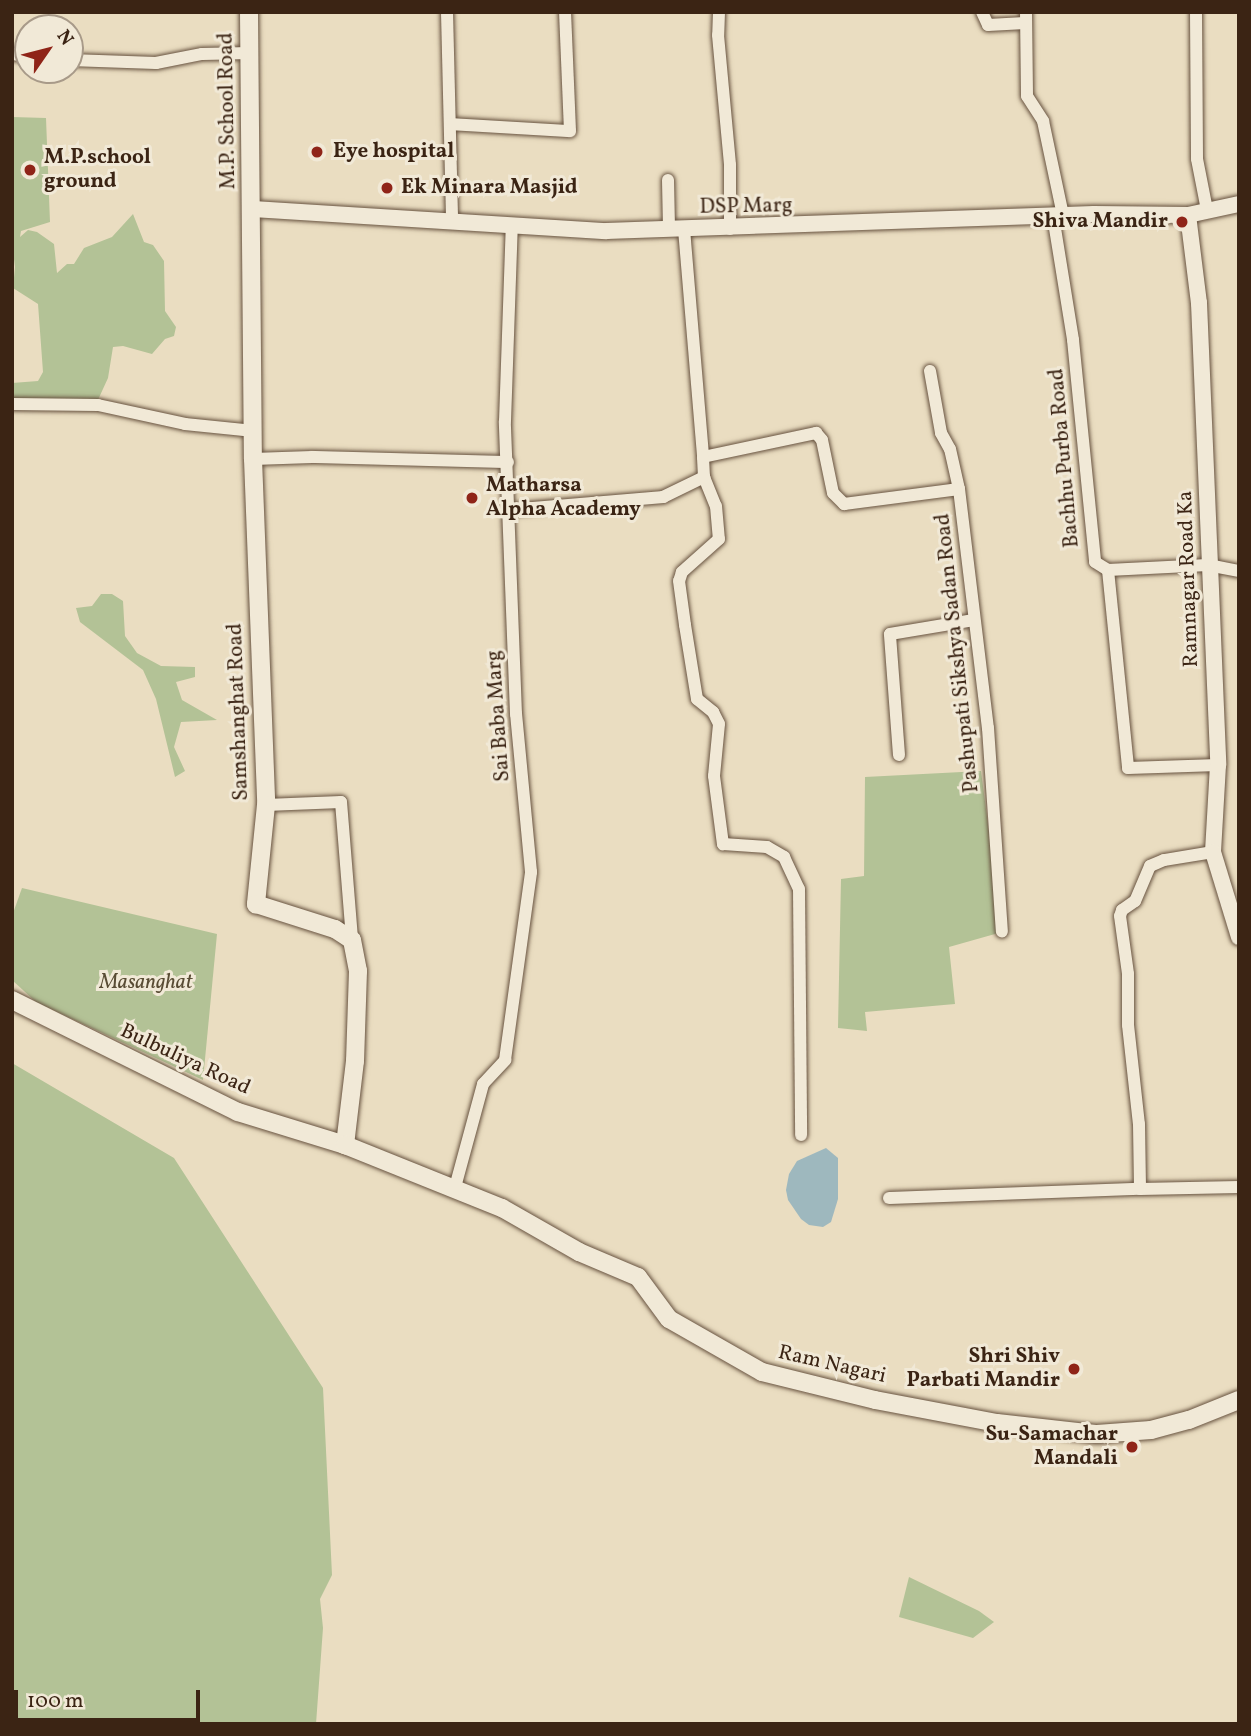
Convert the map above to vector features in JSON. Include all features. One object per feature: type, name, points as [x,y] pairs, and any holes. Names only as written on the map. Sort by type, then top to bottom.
[{"type":"main road","name":"M.P. School Road","points":[[249,12],[253,209]]},
{"type":"main road","name":"Samshanghat Road","points":[[253,209],[253,459],[266,805],[256,904],[335,929],[352,940]]},
{"type":"main road","points":[[345,1145],[355,1061],[358,971],[352,940]]},
{"type":"main road","name":"Bulbuliya Road","points":[[12,1000],[238,1112],[345,1145]]},
{"type":"main road","name":"Ram Nagari","points":[[345,1145],[502,1208],[579,1252],[638,1277],[669,1320],[762,1372],[875,1399],[997,1423],[1097,1434],[1151,1430],[1189,1420],[1239,1400]]},
{"type":"street","points":[[447,12],[452,219]]},
{"type":"street","points":[[451,124],[570,131],[565,12]]},
{"type":"street","points":[[719,12],[718,35],[730,165],[730,229]]},
{"type":"street","points":[[982,12],[988,25],[1026,18],[1027,96],[1043,121],[1058,216]]},
{"type":"street","points":[[1196,12],[1197,159],[1207,210]]},
{"type":"street","points":[[84,60],[156,63],[202,54],[251,54]]},
{"type":"street","points":[[668,180],[677,229],[704,477],[716,506],[719,540],[682,572],[679,581],[685,625],[697,699],[713,712],[719,724],[714,776],[723,844],[767,847],[784,857],[799,890],[801,1135]]},
{"type":"street","name":"DSP Marg","points":[[253,209],[452,219],[607,231],[1058,216],[1188,215],[1239,204]]},
{"type":"street","name":"Ramnagar Road Ka","points":[[1188,215],[1199,303],[1218,765],[1213,852],[1239,937]]},
{"type":"street","name":"Bachhu Purba Road","points":[[1058,216],[1095,562],[1108,570],[1128,768],[1218,765]]},
{"type":"street","name":"Sai Baba Marg","points":[[454,1191],[483,1084],[505,1059],[531,872],[516,714],[505,421],[512,224]]},
{"type":"street","points":[[930,371],[941,433],[950,449],[959,489]]},
{"type":"street","points":[[12,404],[98,405],[185,424],[254,431]]},
{"type":"street","name":"Pashupati Sikshya Sadan Road","points":[[703,457],[816,433],[822,440],[833,492],[844,504],[959,489],[989,728],[1002,932]]},
{"type":"street","points":[[253,459],[312,457],[508,462]]},
{"type":"street","points":[[509,510],[663,497],[704,477]]},
{"type":"street","points":[[1108,570],[1208,565],[1239,571]]},
{"type":"street","points":[[899,755],[890,634],[974,620]]},
{"type":"street","points":[[266,805],[341,802],[352,940]]},
{"type":"street","points":[[1140,1189],[1139,1124],[1128,1025],[1128,974],[1120,916],[1122,910],[1135,901],[1150,866],[1164,860],[1213,852]]},
{"type":"street","points":[[889,1198],[1239,1186]]},
{"type":"green space","points":[[12,117],[46,118],[50,222],[21,231],[20,237],[28,230],[37,232],[54,244],[57,273],[67,264],[74,264],[84,248],[112,237],[133,214],[144,242],[153,245],[164,261],[165,311],[176,327],[174,336],[165,339],[152,354],[123,346],[113,347],[108,378],[97,402],[12,399],[12,383],[38,381],[43,372],[38,304],[13,288],[15,267],[14,259],[12,262]]},
{"type":"green space","points":[[101,594],[112,594],[123,601],[125,636],[137,653],[161,666],[195,667],[195,677],[176,682],[182,700],[217,720],[181,722],[174,747],[185,771],[175,777],[156,699],[143,670],[80,622],[76,608],[92,606]]},
{"type":"green space","points":[[981,771],[1002,932],[949,947],[955,1004],[865,1012],[867,1031],[838,1028],[841,879],[864,876],[865,777]]},
{"type":"green space","name":"Masanghat","points":[[22,888],[217,934],[203,1080],[36,1002],[12,980],[12,916]]},
{"type":"green space","points":[[12,1063],[174,1158],[323,1388],[332,1575],[320,1599],[323,1628],[316,1724],[12,1724]]},
{"type":"green space","points":[[909,1577],[979,1611],[994,1622],[973,1638],[899,1617]]},
{"type":"water","points":[[826,1148],[838,1158],[838,1199],[831,1222],[823,1227],[809,1225],[801,1219],[788,1200],[786,1190],[789,1174],[797,1161]]},
{"type":"place","name":"Eye hospital","points":[[317,152]]},
{"type":"place","name":"M.P.school ground","points":[[30,170]]},
{"type":"place","name":"Ek Minara Masjid","points":[[387,188]]},
{"type":"place","name":"Shiva Mandir","points":[[1182,222]]},
{"type":"place","name":"Matharsa Alpha Academy","points":[[472,498]]},
{"type":"place","name":"Shri Shiv Parbati Mandir","points":[[1074,1369]]},
{"type":"place","name":"Su-Samachar Mandali","points":[[1132,1447]]}]
